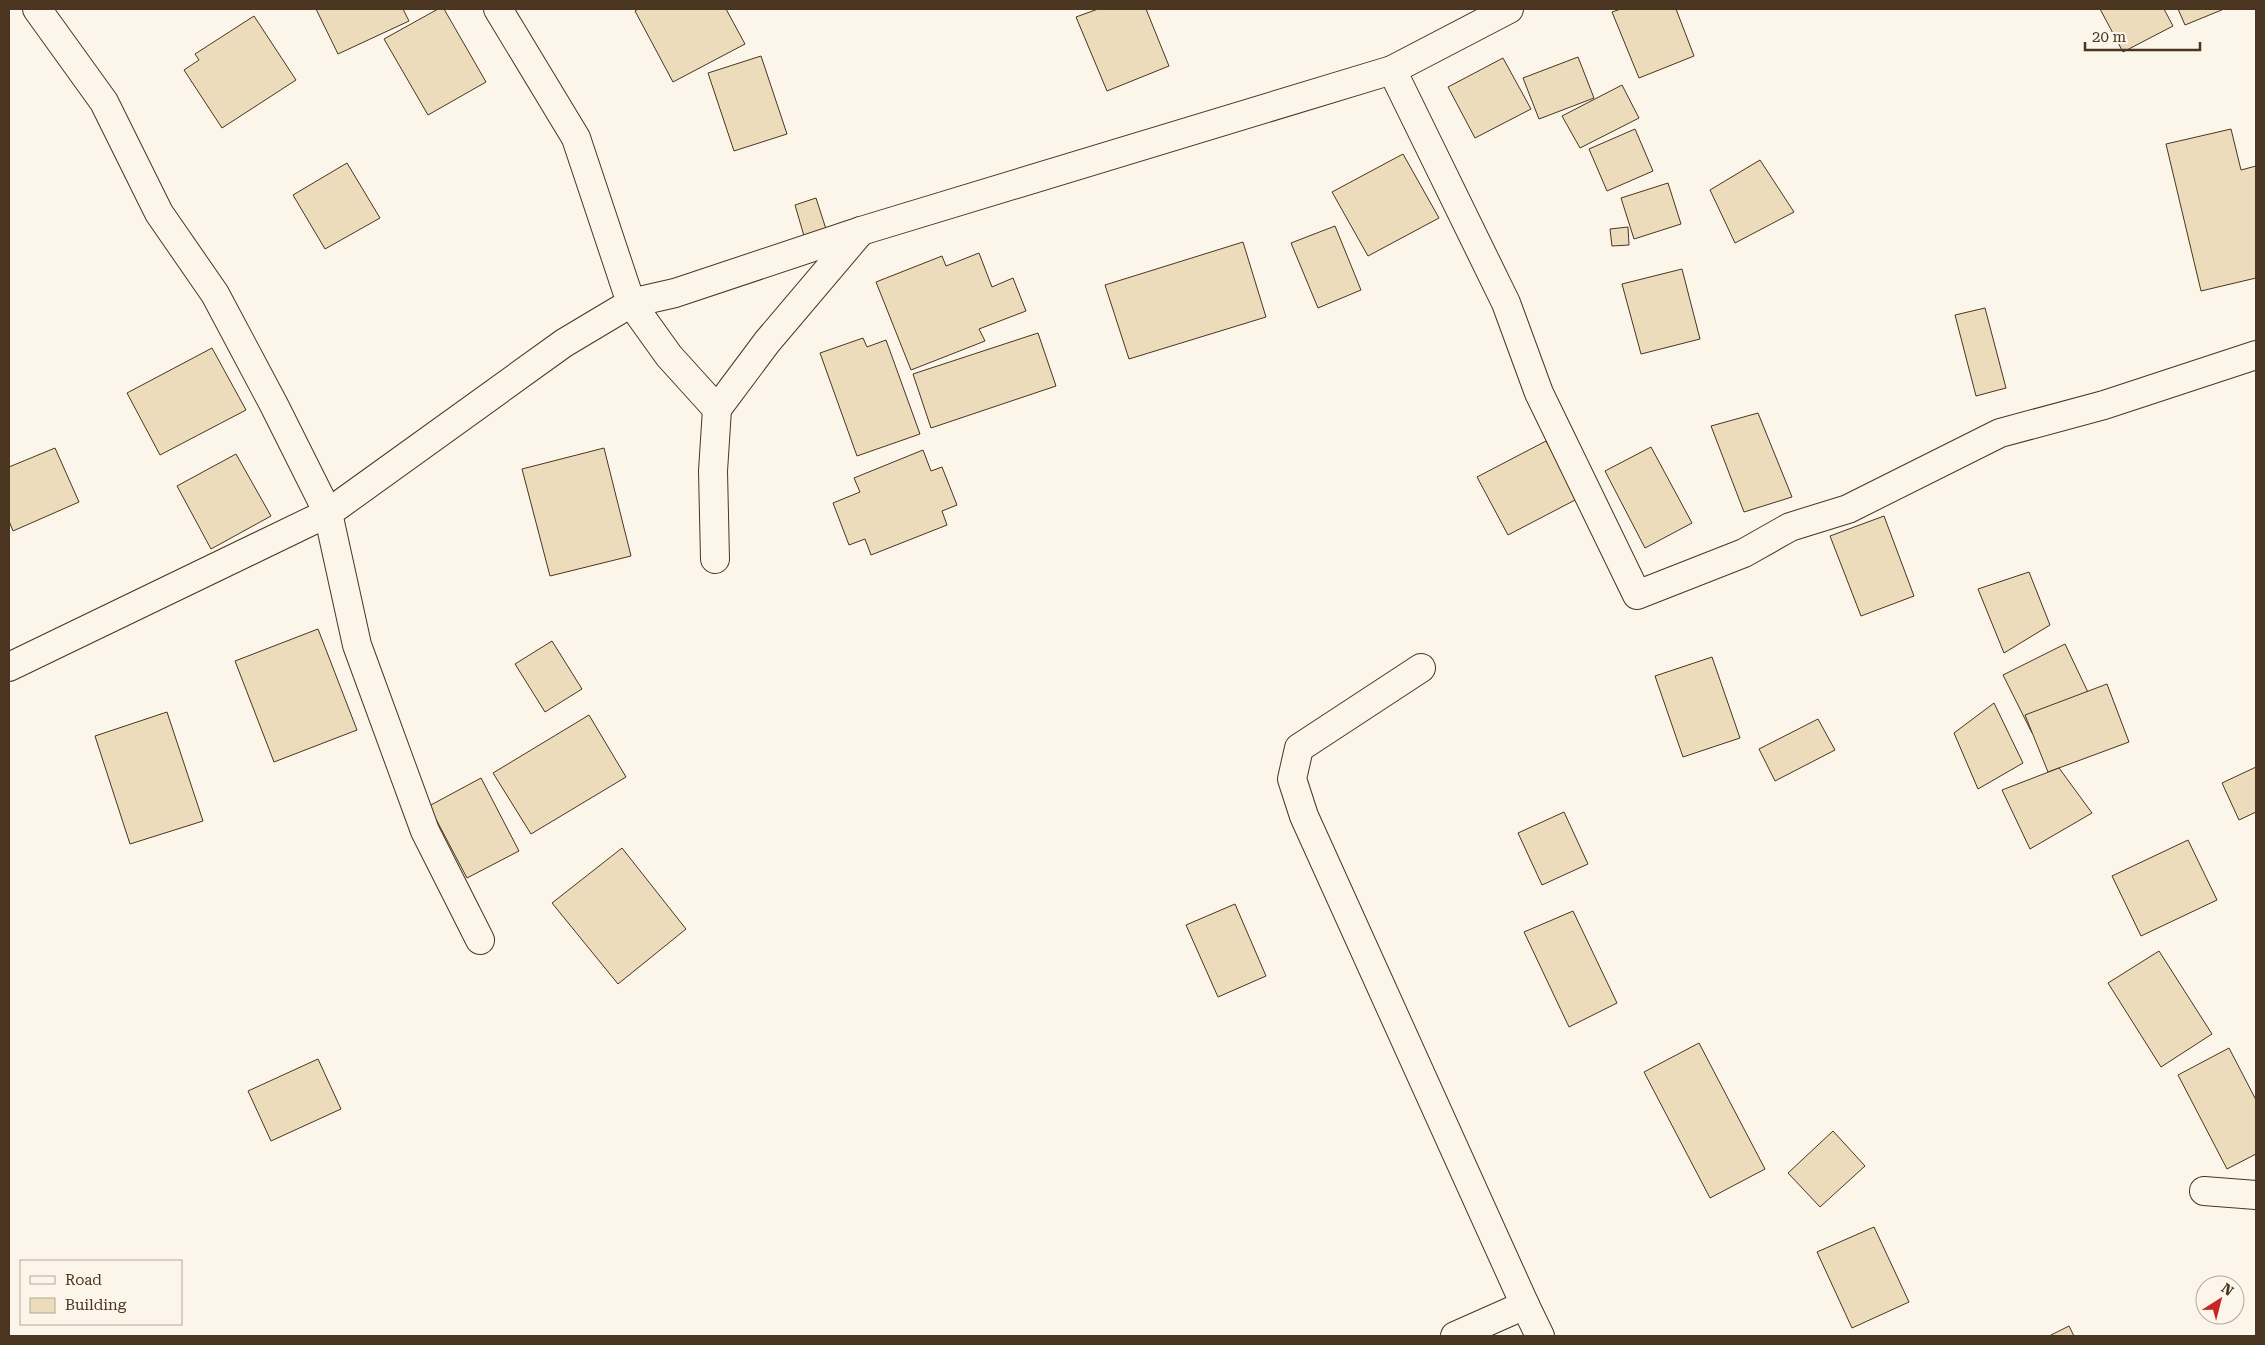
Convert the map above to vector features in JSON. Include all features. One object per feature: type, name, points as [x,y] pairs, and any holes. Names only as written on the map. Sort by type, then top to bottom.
[{"type":"street","points":[[37,9],[104,102],[159,213],[216,294],[328,513],[357,644],[425,830],[480,940]]},
{"type":"street","points":[[498,9],[576,138],[631,302],[669,356],[717,409]]},
{"type":"street","points":[[9,667],[328,513],[564,343],[631,302],[674,293],[861,231],[1392,70],[1509,9]]},
{"type":"street","points":[[1392,70],[1506,303],[1539,393],[1637,595],[1744,553],[1790,528],[1848,509],[2000,433],[2104,405],[2256,355]]},
{"type":"street","points":[[715,559],[713,471],[717,409],[767,342],[861,231]]},
{"type":"street","points":[[1422,668],[1299,748],[1292,779],[1304,816],[1540,1336]]},
{"type":"street","points":[[2204,1191],[2256,1195]]},
{"type":"street","points":[[1455,1336],[1525,1305]]},
{"type":"building","points":[[316,9],[403,9],[409,21],[338,54]]},
{"type":"building","points":[[438,9],[444,9],[486,82],[428,115],[384,39]]},
{"type":"building","points":[[638,9],[726,9],[745,44],[673,82],[635,11]]},
{"type":"building","points":[[1098,9],[1146,9],[1169,66],[1107,91],[1076,17]]},
{"type":"building","points":[[1621,9],[1676,9],[1694,56],[1639,78],[1612,12]]},
{"type":"building","points":[[2100,9],[2164,9],[2173,26],[2123,52]]},
{"type":"building","points":[[2178,9],[2224,9],[2185,25]]},
{"type":"building","points":[[254,16],[296,80],[222,128],[184,70],[199,60],[195,54]]},
{"type":"building","points":[[761,56],[787,134],[734,151],[708,73]]},
{"type":"building","points":[[1578,57],[1594,98],[1539,119],[1523,78]]},
{"type":"building","points":[[1503,58],[1531,109],[1475,138],[1448,87]]},
{"type":"building","points":[[1622,85],[1639,118],[1580,148],[1562,116]]},
{"type":"building","points":[[1635,129],[1653,171],[1607,191],[1589,149]]},
{"type":"building","points":[[2231,129],[2241,170],[2256,166],[2256,278],[2201,291],[2166,144]]},
{"type":"building","points":[[1403,154],[1439,218],[1368,256],[1332,192]]},
{"type":"building","points":[[1760,160],[1794,212],[1735,243],[1710,190]]},
{"type":"building","points":[[347,163],[380,218],[325,249],[293,195]]},
{"type":"building","points":[[1668,183],[1681,224],[1634,239],[1621,198]]},
{"type":"building","points":[[816,198],[826,229],[804,236],[795,205]]},
{"type":"building","points":[[1335,226],[1361,290],[1318,308],[1291,243]]},
{"type":"building","points":[[1628,227],[1629,245],[1612,246],[1610,229]]},
{"type":"building","points":[[1243,242],[1266,317],[1129,359],[1105,285]]},
{"type":"building","points":[[979,253],[992,287],[1013,278],[1026,311],[979,329],[985,341],[911,370],[876,282],[942,256],[946,266]]},
{"type":"building","points":[[1682,269],[1700,339],[1641,354],[1622,284]]},
{"type":"building","points":[[1985,308],[2006,388],[1976,396],[1955,315]]},
{"type":"building","points":[[1038,333],[1056,386],[931,428],[913,374]]},
{"type":"building","points":[[863,338],[867,347],[886,340],[920,434],[857,456],[820,353]]},
{"type":"building","points":[[212,348],[246,410],[160,455],[127,393]]},
{"type":"building","points":[[1758,413],[1792,497],[1744,512],[1711,426]]},
{"type":"building","points":[[1546,441],[1577,499],[1508,535],[1477,477]]},
{"type":"building","points":[[1651,447],[1692,523],[1645,548],[1605,471]]},
{"type":"building","points":[[55,448],[79,502],[13,531],[9,521],[9,467]]},
{"type":"building","points":[[604,448],[631,556],[550,576],[522,469]]},
{"type":"building","points":[[923,450],[931,471],[942,467],[957,505],[942,511],[947,525],[871,555],[865,539],[849,545],[833,503],[860,492],[854,478]]},
{"type":"building","points":[[236,454],[271,516],[211,549],[177,486]]},
{"type":"building","points":[[1884,516],[1914,596],[1861,616],[1830,536]]},
{"type":"building","points":[[2029,572],[2050,625],[2004,653],[1978,589]]},
{"type":"building","points":[[318,629],[357,730],[274,762],[235,661]]},
{"type":"building","points":[[552,641],[582,689],[545,712],[515,664]]},
{"type":"building","points":[[2065,644],[2095,707],[2032,733],[2003,675]]},
{"type":"building","points":[[1712,657],[1740,738],[1683,757],[1655,676]]},
{"type":"building","points":[[2107,684],[2129,742],[2048,772],[2025,715]]},
{"type":"building","points":[[1994,703],[2023,763],[1978,789],[1954,733]]},
{"type":"building","points":[[167,712],[203,821],[130,844],[95,736]]},
{"type":"building","points":[[589,715],[626,777],[531,834],[493,773]]},
{"type":"building","points":[[1818,719],[1835,750],[1775,781],[1759,749]]},
{"type":"building","points":[[2256,767],[2256,812],[2239,820],[2222,783]]},
{"type":"building","points":[[2059,768],[2092,813],[2030,849],[2002,790]]},
{"type":"building","points":[[481,778],[519,851],[467,878],[429,806]]},
{"type":"building","points":[[1564,812],[1588,864],[1542,885],[1518,833]]},
{"type":"building","points":[[2188,840],[2217,900],[2141,936],[2112,876]]},
{"type":"building","points":[[622,848],[686,929],[618,984],[552,903]]},
{"type":"building","points":[[1235,904],[1266,976],[1218,997],[1186,925]]},
{"type":"building","points":[[1573,911],[1617,1003],[1569,1027],[1524,932]]},
{"type":"building","points":[[2159,951],[2212,1034],[2161,1067],[2108,983]]},
{"type":"building","points":[[1699,1043],[1765,1169],[1710,1198],[1644,1072]]},
{"type":"building","points":[[2229,1048],[2256,1100],[2256,1154],[2227,1169],[2178,1075]]},
{"type":"building","points":[[318,1059],[341,1109],[271,1141],[248,1091]]},
{"type":"building","points":[[1833,1131],[1865,1166],[1820,1207],[1788,1173]]},
{"type":"building","points":[[1874,1227],[1909,1302],[1852,1328],[1817,1252]]},
{"type":"building","points":[[2069,1326],[2074,1336],[2049,1336]]}]
